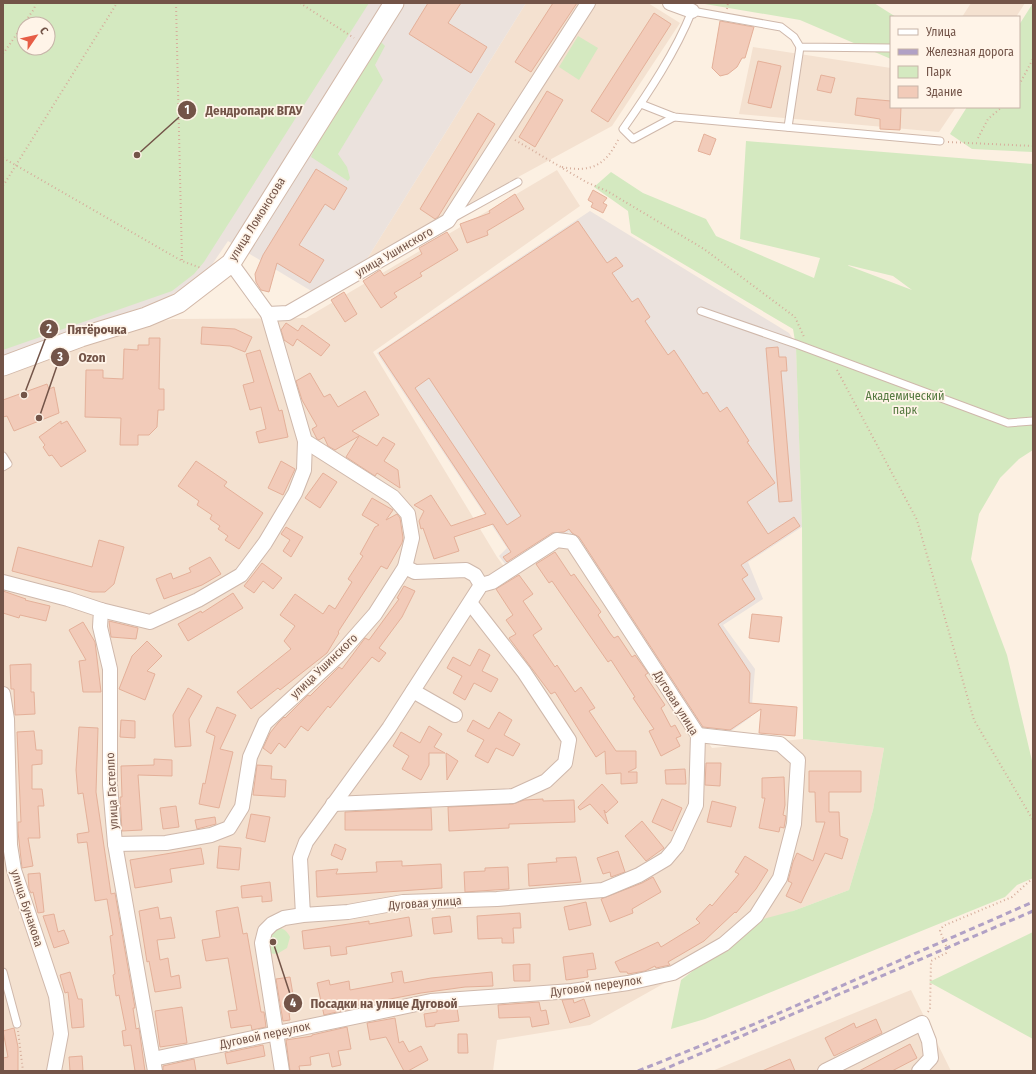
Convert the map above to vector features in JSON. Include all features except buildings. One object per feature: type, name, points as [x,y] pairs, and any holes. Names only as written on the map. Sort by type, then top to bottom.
[{"type":"main road","name":"улица Ломоносова","points":[[3,366],[81,337],[146,317],[179,303],[225,268],[394,3]]},
{"type":"street","points":[[448,221],[588,3]]},
{"type":"street","points":[[670,3],[692,11]]},
{"type":"street","name":"улица Ушинского","points":[[268,314],[288,313],[448,221]]},
{"type":"street","points":[[3,582],[68,599],[101,610],[150,622],[198,600],[241,575],[265,543],[295,494],[304,470],[305,441],[268,314],[225,268]]},
{"type":"street","name":"улица Ушинского","points":[[115,844],[166,843],[211,835],[229,828],[242,807],[250,758],[265,723],[338,656],[375,614],[405,567],[412,538],[408,514],[393,497],[305,441]]},
{"type":"street","name":"Дуговая улица","points":[[282,1071],[262,943],[265,931],[272,924],[284,918],[303,915],[348,912],[403,902],[497,899],[603,890],[639,875],[666,859],[677,846],[696,804],[698,735],[572,542],[557,540],[492,582],[481,585]]},
{"type":"street","points":[[303,915],[300,858],[306,842],[389,728],[471,604],[481,585],[475,574],[466,570],[415,572],[405,567]]},
{"type":"street","points":[[333,804],[513,796],[546,781],[565,763],[569,740],[524,672],[471,604]]},
{"type":"street","name":"улица Гастелло","points":[[101,610],[100,627],[110,669],[110,785],[115,844],[154,1065]]},
{"type":"street","points":[[413,691],[455,715]]},
{"type":"street","name":"улица Бунакова","points":[[3,694],[7,719],[10,845],[14,870],[56,996],[61,1034],[54,1071]]},
{"type":"street","name":"Дуговой переулок","points":[[154,1065],[276,1032],[431,1001],[572,991],[628,983],[673,973],[724,944],[756,916],[780,878],[794,824],[798,760],[780,744],[698,735]]},
{"type":"street","points":[[825,1071],[922,1023],[929,1041],[930,1058],[919,1071]]},
{"type":"lane","points":[[674,117],[633,138],[623,130],[641,104],[680,40],[692,11],[781,27],[794,37],[800,47],[788,127]]},
{"type":"lane","points":[[800,47],[890,48]]},
{"type":"lane","points":[[641,104],[674,117],[940,141]]},
{"type":"lane","name":"улица Ушинского","points":[[448,221],[518,182]]},
{"type":"lane","points":[[701,311],[831,357],[1008,423],[1033,421]]},
{"type":"lane","points":[[3,456],[8,464],[3,467]]},
{"type":"lane","points":[[3,972],[17,1024]]},
{"type":"path","points":[[3,54],[34,9],[36,3]]},
{"type":"path","points":[[3,186],[117,3]]},
{"type":"path","points":[[176,3],[182,261]]},
{"type":"path","points":[[300,3],[366,46]]},
{"type":"path","points":[[1020,83],[1033,59]]},
{"type":"path","points":[[978,138],[988,119],[1001,108]]},
{"type":"path","points":[[559,166],[579,170],[600,164],[614,148],[623,130]]},
{"type":"path","points":[[504,133],[586,182],[607,191],[704,249],[795,317],[809,349]]},
{"type":"path","points":[[940,141],[1033,146]]},
{"type":"path","points":[[3,158],[182,261],[225,268]]},
{"type":"path","points":[[831,357],[917,520],[974,720],[1033,820]]},
{"type":"path","points":[[922,1023],[930,1009],[930,961],[946,953],[947,948],[940,931],[943,926],[1012,896],[1033,878]]},
{"type":"path","points":[[17,1024],[23,1071]]},
{"type":"shaded area","points":[[3,3],[526,3],[367,259],[313,292],[228,241],[205,275],[161,301],[30,345],[3,357]]},
{"type":"shaded area","points":[[526,3],[648,3],[680,23],[612,126],[367,259]]},
{"type":"shaded area","points":[[971,3],[1025,3],[1017,16],[963,16]]},
{"type":"shaded area","points":[[753,47],[890,68],[890,108],[955,108],[939,132],[739,114]]},
{"type":"shaded area","points":[[557,170],[580,206],[373,352],[497,557],[511,576],[571,537],[712,748],[803,739],[884,748],[873,810],[849,890],[793,911],[590,1025],[497,1040],[493,1071],[3,1071],[3,377],[137,326],[173,319],[306,318]]},
{"type":"shaded area","points":[[590,211],[789,333],[796,344],[802,527],[748,562],[763,599],[723,625],[755,669],[751,717],[713,744],[569,532],[509,569],[499,556],[507,548],[377,353]]},
{"type":"shaded area","points":[[911,990],[951,1071],[712,1071]]},
{"type":"green space","points":[[3,3],[369,3],[204,262],[194,274],[172,291],[3,350]]},
{"type":"green space","points":[[699,3],[874,3],[894,16],[890,16],[890,59],[800,20]]},
{"type":"green space","points":[[1033,3],[1033,152],[972,149],[950,134],[966,108],[1020,108],[1020,23]]},
{"type":"green space","points":[[578,36],[598,48],[579,80],[559,67]]},
{"type":"green space","points":[[381,42],[385,46],[375,65],[383,80],[338,154],[347,167],[350,178],[348,181],[311,157],[316,145],[364,65]]},
{"type":"green space","name":"Академический парк","points":[[746,141],[1033,164],[1033,450],[1019,459],[1000,478],[979,514],[971,559],[1007,655],[1033,765],[1033,878],[1017,885],[1005,897],[705,1019],[671,1029],[681,980],[759,920],[793,911],[849,890],[873,810],[884,748],[803,739],[802,527],[796,347],[793,329],[631,233],[628,211],[594,187],[611,172],[643,193],[706,219],[716,236],[814,278],[820,258],[740,239]],"holes":[[[848,265],[893,276],[912,290]]]},
{"type":"green space","points":[[266,926],[277,927],[288,933],[290,937],[287,948],[277,954],[266,953]]},
{"type":"green space","points":[[1033,932],[1033,1039],[929,982]]},
{"type":"railway","points":[[638,1071],[752,1025],[1033,902]]},
{"type":"railway","points":[[660,1071],[1033,911]]},
{"type":"place","name":"Дендропарк ВГАУ","points":[[137,155]]},
{"type":"place","name":"Пятёрочка","points":[[24,395]]},
{"type":"place","name":"Ozon","points":[[39,418]]},
{"type":"place","name":"Посадки на улице Дуговой","points":[[273,942]]}]
